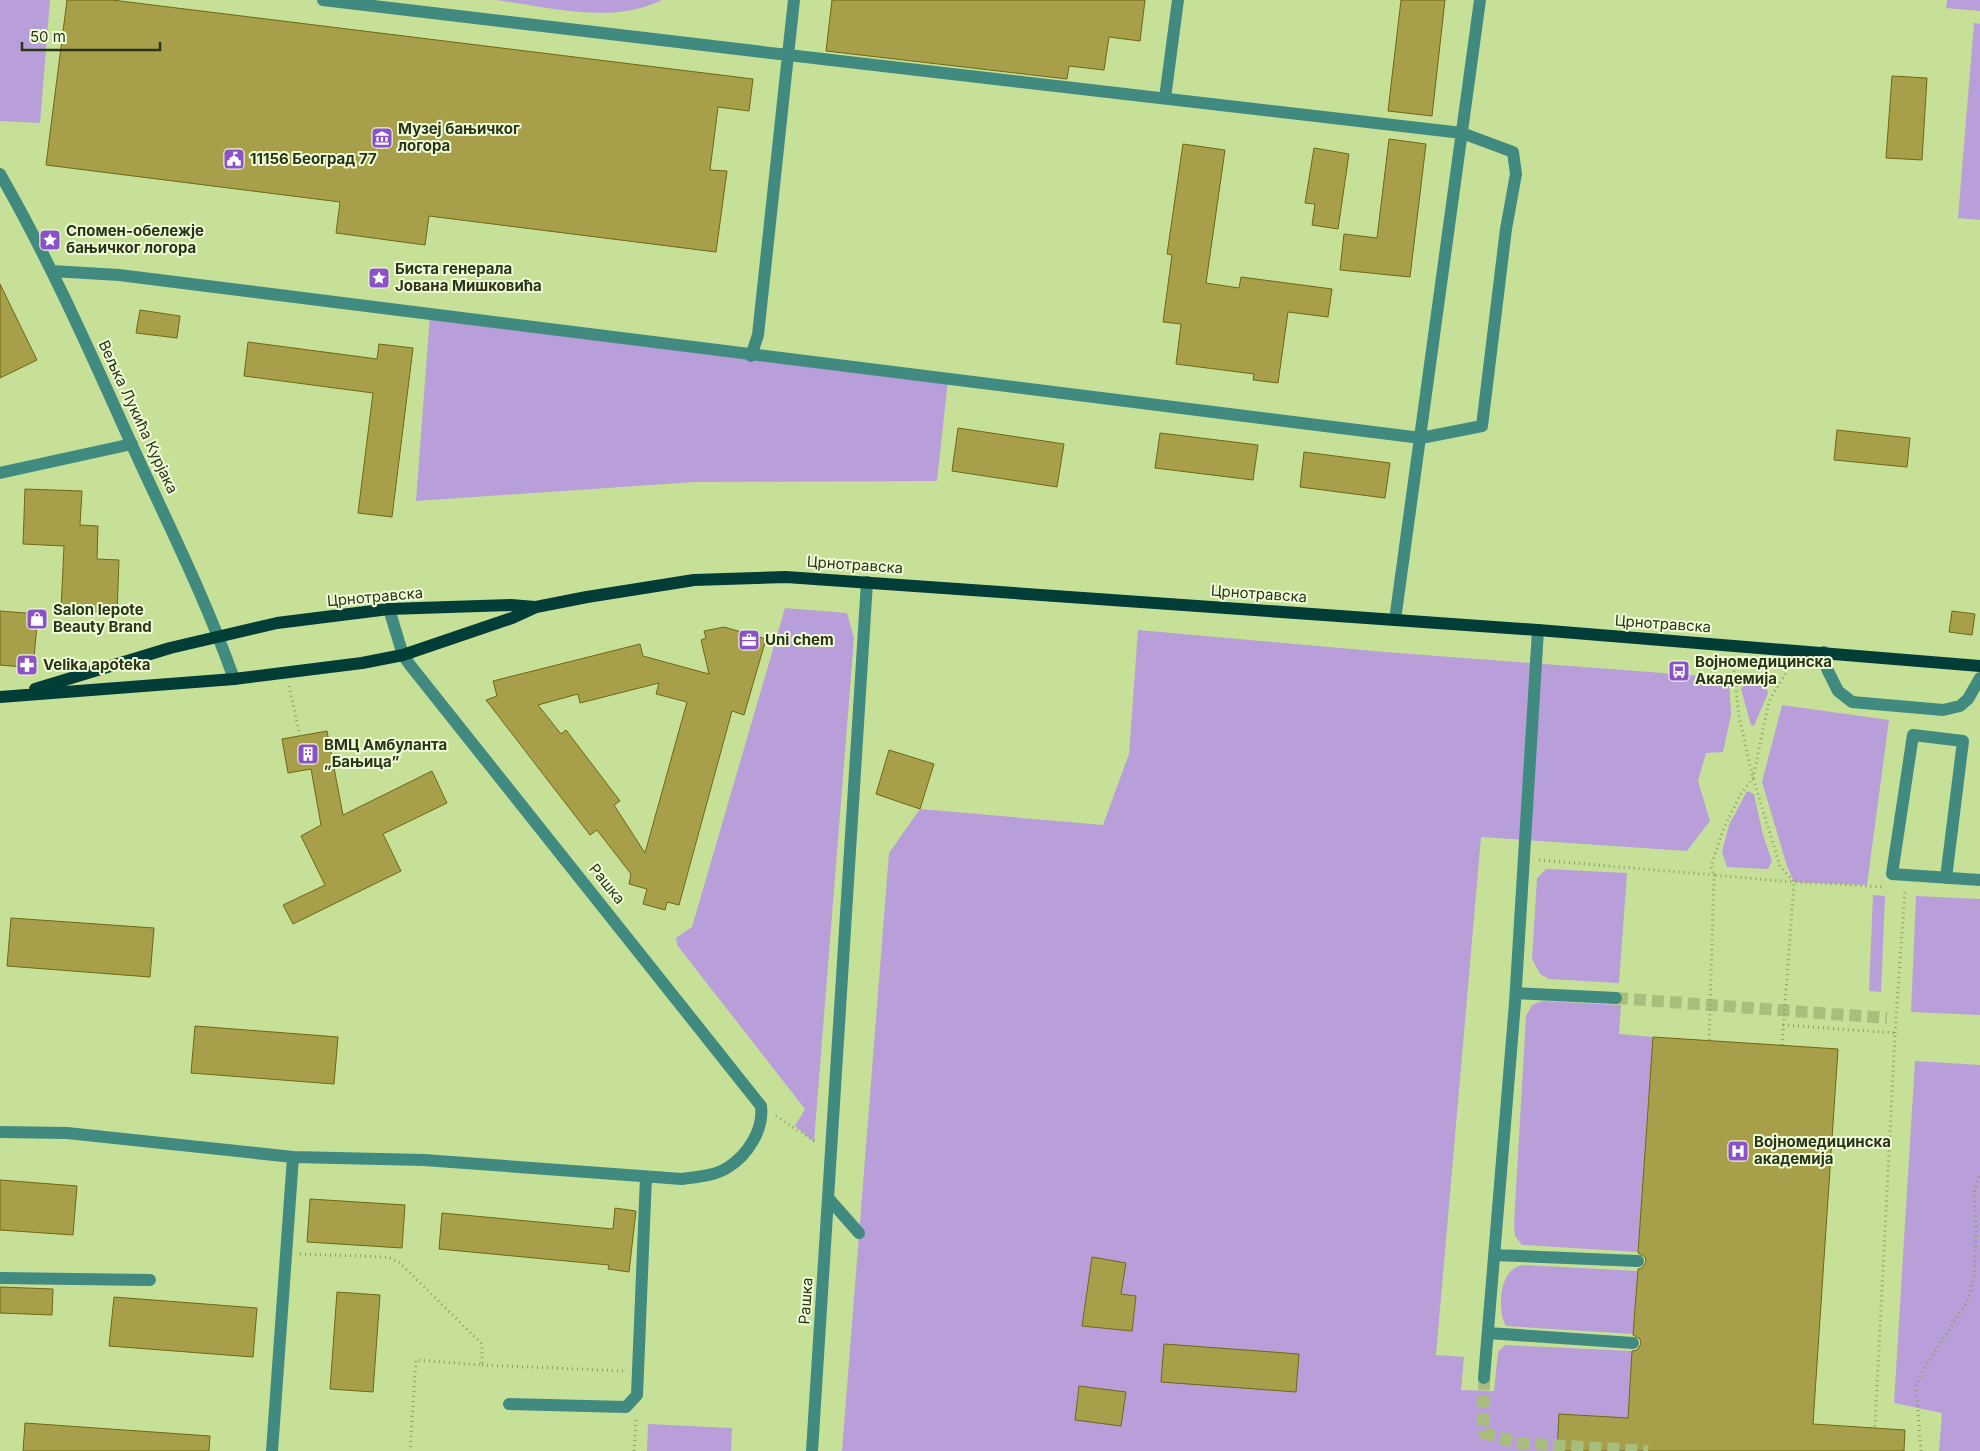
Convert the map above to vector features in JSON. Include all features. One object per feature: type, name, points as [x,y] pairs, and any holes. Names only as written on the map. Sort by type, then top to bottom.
[{"type":"main road","name":"Црнотравска","points":[[13,695],[218,635],[277,623],[389,610],[536,607],[694,580],[786,577],[1538,630],[1980,666]]},
{"type":"main road","name":"Црнотравска","points":[[13,695],[234,679],[314,670],[403,655],[512,618],[536,607]]},
{"type":"main road","points":[[0,698],[13,695]]},
{"type":"street","points":[[52,271],[119,275],[751,356],[1420,438],[1482,426],[1506,229],[1516,174],[1513,152],[1462,133],[323,0]]},
{"type":"street","points":[[751,356],[758,335],[794,0]]},
{"type":"street","points":[[1165,98],[1178,0]]},
{"type":"street","points":[[1395,620],[1480,0]]},
{"type":"street","name":"Вељка Лукића Курјака","points":[[0,174],[52,271],[176,537],[218,635],[234,679]]},
{"type":"street","points":[[0,473],[132,444]]},
{"type":"street","name":"Рашка","points":[[812,1451],[867,582]]},
{"type":"street","name":"Рашка","points":[[389,610],[403,655],[761,1106]]},
{"type":"street","points":[[1484,1378],[1516,993],[1538,630]]},
{"type":"street","points":[[1824,652],[1827,669],[1838,691],[1852,702],[1943,710],[1960,706],[1968,699],[1980,678]]},
{"type":"street","points":[[1946,878],[1963,740],[1913,735],[1892,874],[1946,878],[1980,880]]},
{"type":"street","points":[[1516,993],[1616,998]]},
{"type":"street","points":[[0,1132],[67,1133],[293,1157],[424,1160],[682,1179],[707,1175],[727,1168],[745,1151],[759,1131],[763,1119],[761,1106]]},
{"type":"street","points":[[272,1451],[293,1157]]},
{"type":"street","points":[[509,1404],[626,1407],[637,1395],[646,1177]]},
{"type":"street","points":[[829,1199],[859,1233]]},
{"type":"street","points":[[1494,1254],[1638,1261]]},
{"type":"street","points":[[0,1278],[150,1280]]},
{"type":"street","points":[[1488,1333],[1633,1343]]},
{"type":"path","points":[[1733,661],[1739,717],[1753,778],[1780,866],[1794,882],[1782,1045]]},
{"type":"path","points":[[1709,1041],[1714,875],[1711,866],[1723,830],[1740,794],[1753,778],[1769,702],[1790,666]]},
{"type":"path","points":[[289,686],[300,736]]},
{"type":"path","points":[[1524,859],[1794,882],[1888,887]]},
{"type":"path","points":[[1875,1427],[1895,1033],[1905,890],[1896,888]]},
{"type":"path","points":[[1783,1024],[1895,1033]]},
{"type":"path","points":[[761,1106],[832,1153]]},
{"type":"path","points":[[1922,1451],[1916,1386],[1922,1372],[1969,1298],[1974,1270],[1976,1228],[1974,1193],[1980,1174]]},
{"type":"path","points":[[286,1253],[388,1257],[400,1263],[482,1344],[482,1364]]},
{"type":"path","points":[[410,1451],[416,1360],[638,1372]]},
{"type":"path","points":[[634,1451],[637,1395]]},
{"type":"shaded area","points":[[0,0],[50,0],[40,123],[0,121]]},
{"type":"shaded area","points":[[496,0],[662,0],[623,12],[602,13],[559,10]]},
{"type":"shaded area","points":[[1947,0],[1980,0],[1980,11],[1946,8]]},
{"type":"shaded area","points":[[1974,23],[1980,24],[1980,220],[1958,218]]},
{"type":"shaded area","points":[[430,314],[948,380],[937,481],[695,482],[416,501]]},
{"type":"shaded area","points":[[785,608],[847,613],[854,638],[814,1142],[795,1126],[805,1109],[677,945],[676,938],[692,927]]},
{"type":"shaded area","points":[[1138,630],[1385,652],[1729,678],[1731,715],[1723,752],[1706,753],[1698,781],[1710,821],[1687,851],[1481,837],[1436,1355],[1464,1357],[1461,1390],[1494,1391],[1498,1352],[1505,1345],[1632,1351],[1628,1418],[1560,1414],[1557,1451],[842,1451],[889,853],[920,809],[1103,825],[1129,754]]},
{"type":"shaded area","points":[[1755,680],[1766,685],[1768,693],[1754,726],[1751,725],[1741,689],[1746,682]]},
{"type":"shaded area","points":[[1782,705],[1889,720],[1867,885],[1794,882],[1787,866],[1762,782]]},
{"type":"shaded area","points":[[1747,791],[1754,794],[1763,835],[1772,861],[1768,869],[1727,867],[1722,852],[1729,825]]},
{"type":"shaded area","points":[[1546,869],[1627,873],[1619,983],[1549,979],[1540,974],[1532,959],[1537,878]]},
{"type":"shaded area","points":[[1873,895],[1885,896],[1881,992],[1869,991]]},
{"type":"shaded area","points":[[1916,896],[1980,899],[1980,1015],[1911,1012]]},
{"type":"shaded area","points":[[1542,1001],[1621,1005],[1619,1034],[1653,1037],[1638,1252],[1522,1245],[1515,1236],[1514,1224],[1526,1016],[1532,1005]]},
{"type":"shaded area","points":[[1915,1061],[1980,1065],[1980,1451],[1939,1451],[1942,1413],[1894,1403]]},
{"type":"shaded area","points":[[1523,1265],[1638,1271],[1633,1334],[1506,1326],[1503,1320],[1501,1305],[1504,1281],[1512,1270]]},
{"type":"shaded area","points":[[648,1424],[732,1428],[731,1451],[647,1451]]},
{"type":"building","name":"Музеј бањичког логора","points":[[67,0],[112,0],[753,79],[749,111],[718,107],[710,170],[727,171],[716,252],[429,216],[425,245],[336,233],[340,202],[46,165]]},
{"type":"building","points":[[832,0],[1145,0],[1140,41],[1109,37],[1104,70],[1069,66],[1067,79],[826,51]]},
{"type":"building","points":[[1401,0],[1445,0],[1432,116],[1388,111]]},
{"type":"building","points":[[1892,76],[1927,78],[1922,160],[1886,158]]},
{"type":"building","points":[[1389,139],[1426,144],[1410,277],[1340,270],[1344,234],[1377,238]]},
{"type":"building","points":[[1183,144],[1225,150],[1206,283],[1239,288],[1241,277],[1332,289],[1328,317],[1288,312],[1278,383],[1253,380],[1254,374],[1176,364],[1181,324],[1163,322],[1172,255],[1167,254]]},
{"type":"building","points":[[1314,148],[1349,154],[1338,229],[1312,225],[1315,204],[1305,203]]},
{"type":"building","points":[[0,284],[37,360],[0,378]]},
{"type":"building","points":[[140,310],[180,316],[177,338],[136,333]]},
{"type":"building","points":[[248,342],[377,359],[379,344],[413,348],[392,517],[358,513],[373,393],[244,376]]},
{"type":"building","points":[[958,428],[1064,444],[1057,487],[952,471]]},
{"type":"building","points":[[1837,430],[1910,438],[1907,467],[1834,460]]},
{"type":"building","points":[[1160,433],[1258,445],[1253,480],[1155,468]]},
{"type":"building","points":[[1304,452],[1390,463],[1385,498],[1300,487]]},
{"type":"building","points":[[25,489],[82,491],[80,525],[98,526],[97,559],[119,560],[117,613],[61,610],[64,546],[23,544]]},
{"type":"building","points":[[0,611],[38,614],[33,668],[0,665]]},
{"type":"building","points":[[1952,611],[1975,614],[1972,635],[1949,632]]},
{"type":"building","points":[[724,627],[766,639],[744,715],[732,711],[679,905],[667,902],[665,910],[643,904],[647,889],[629,884],[631,874],[597,830],[590,835],[486,700],[497,696],[493,681],[640,644],[643,656],[709,674],[701,640],[706,638],[704,631]],"holes":[[[659,683],[656,694],[687,702],[645,853],[614,805],[620,801],[566,730],[561,734],[538,705],[578,694],[580,703]]]},
{"type":"building","points":[[327,731],[343,815],[432,771],[447,803],[383,834],[401,871],[293,924],[283,905],[325,885],[301,836],[321,825],[311,769],[288,773],[282,739]]},
{"type":"building","points":[[889,750],[934,764],[920,809],[876,794]]},
{"type":"building","points":[[11,918],[154,928],[150,977],[7,966]]},
{"type":"building","points":[[195,1026],[338,1037],[334,1084],[191,1073]]},
{"type":"building","name":"Војномедицинска академија","points":[[1653,1037],[1838,1049],[1813,1424],[1905,1430],[1904,1451],[1557,1451],[1559,1414],[1628,1418],[1632,1351],[1637,1350],[1641,1344],[1640,1339],[1633,1335],[1638,1269],[1642,1268],[1646,1262],[1645,1257],[1638,1253]]},
{"type":"building","points":[[0,1180],[77,1186],[73,1235],[0,1230]]},
{"type":"building","points":[[310,1199],[405,1205],[402,1248],[307,1242]]},
{"type":"building","points":[[615,1208],[636,1211],[629,1272],[608,1269],[609,1265],[439,1249],[442,1213],[613,1229]]},
{"type":"building","points":[[1092,1257],[1126,1263],[1121,1294],[1136,1296],[1132,1331],[1082,1326]]},
{"type":"building","points":[[0,1287],[53,1289],[52,1315],[0,1313]]},
{"type":"building","points":[[337,1292],[380,1295],[373,1392],[330,1389]]},
{"type":"building","points":[[114,1297],[257,1308],[253,1357],[109,1346]]},
{"type":"building","points":[[1164,1344],[1299,1354],[1296,1392],[1161,1382]]},
{"type":"building","points":[[1079,1386],[1126,1392],[1121,1426],[1075,1420]]},
{"type":"building","points":[[25,1423],[210,1436],[209,1451],[23,1451]]},
{"type":"tunnel","points":[[1616,998],[1887,1018]]},
{"type":"tunnel","points":[[1484,1378],[1484,1433],[1517,1443],[1648,1451]]},
{"type":"place","name":"Музеј бањичког логора","points":[[382,138]]},
{"type":"place","name":"11156 Београд 77","points":[[234,159]]},
{"type":"place","name":"Спомен-обележје бањичког логора","points":[[50,240]]},
{"type":"place","name":"Биста генерала Јована Мишковића","points":[[379,278]]},
{"type":"place","name":"Salon lepote Beauty Brand","points":[[37,619]]},
{"type":"place","name":"Uni chem","points":[[749,640]]},
{"type":"place","name":"Velika apoteka","points":[[27,665]]},
{"type":"place","name":"Војномедицинска Академија","points":[[1679,671]]},
{"type":"place","name":"ВМЦ Амбуланта „Бањица”","points":[[308,754]]},
{"type":"place","name":"Војномедицинска академија","points":[[1738,1151]]}]
